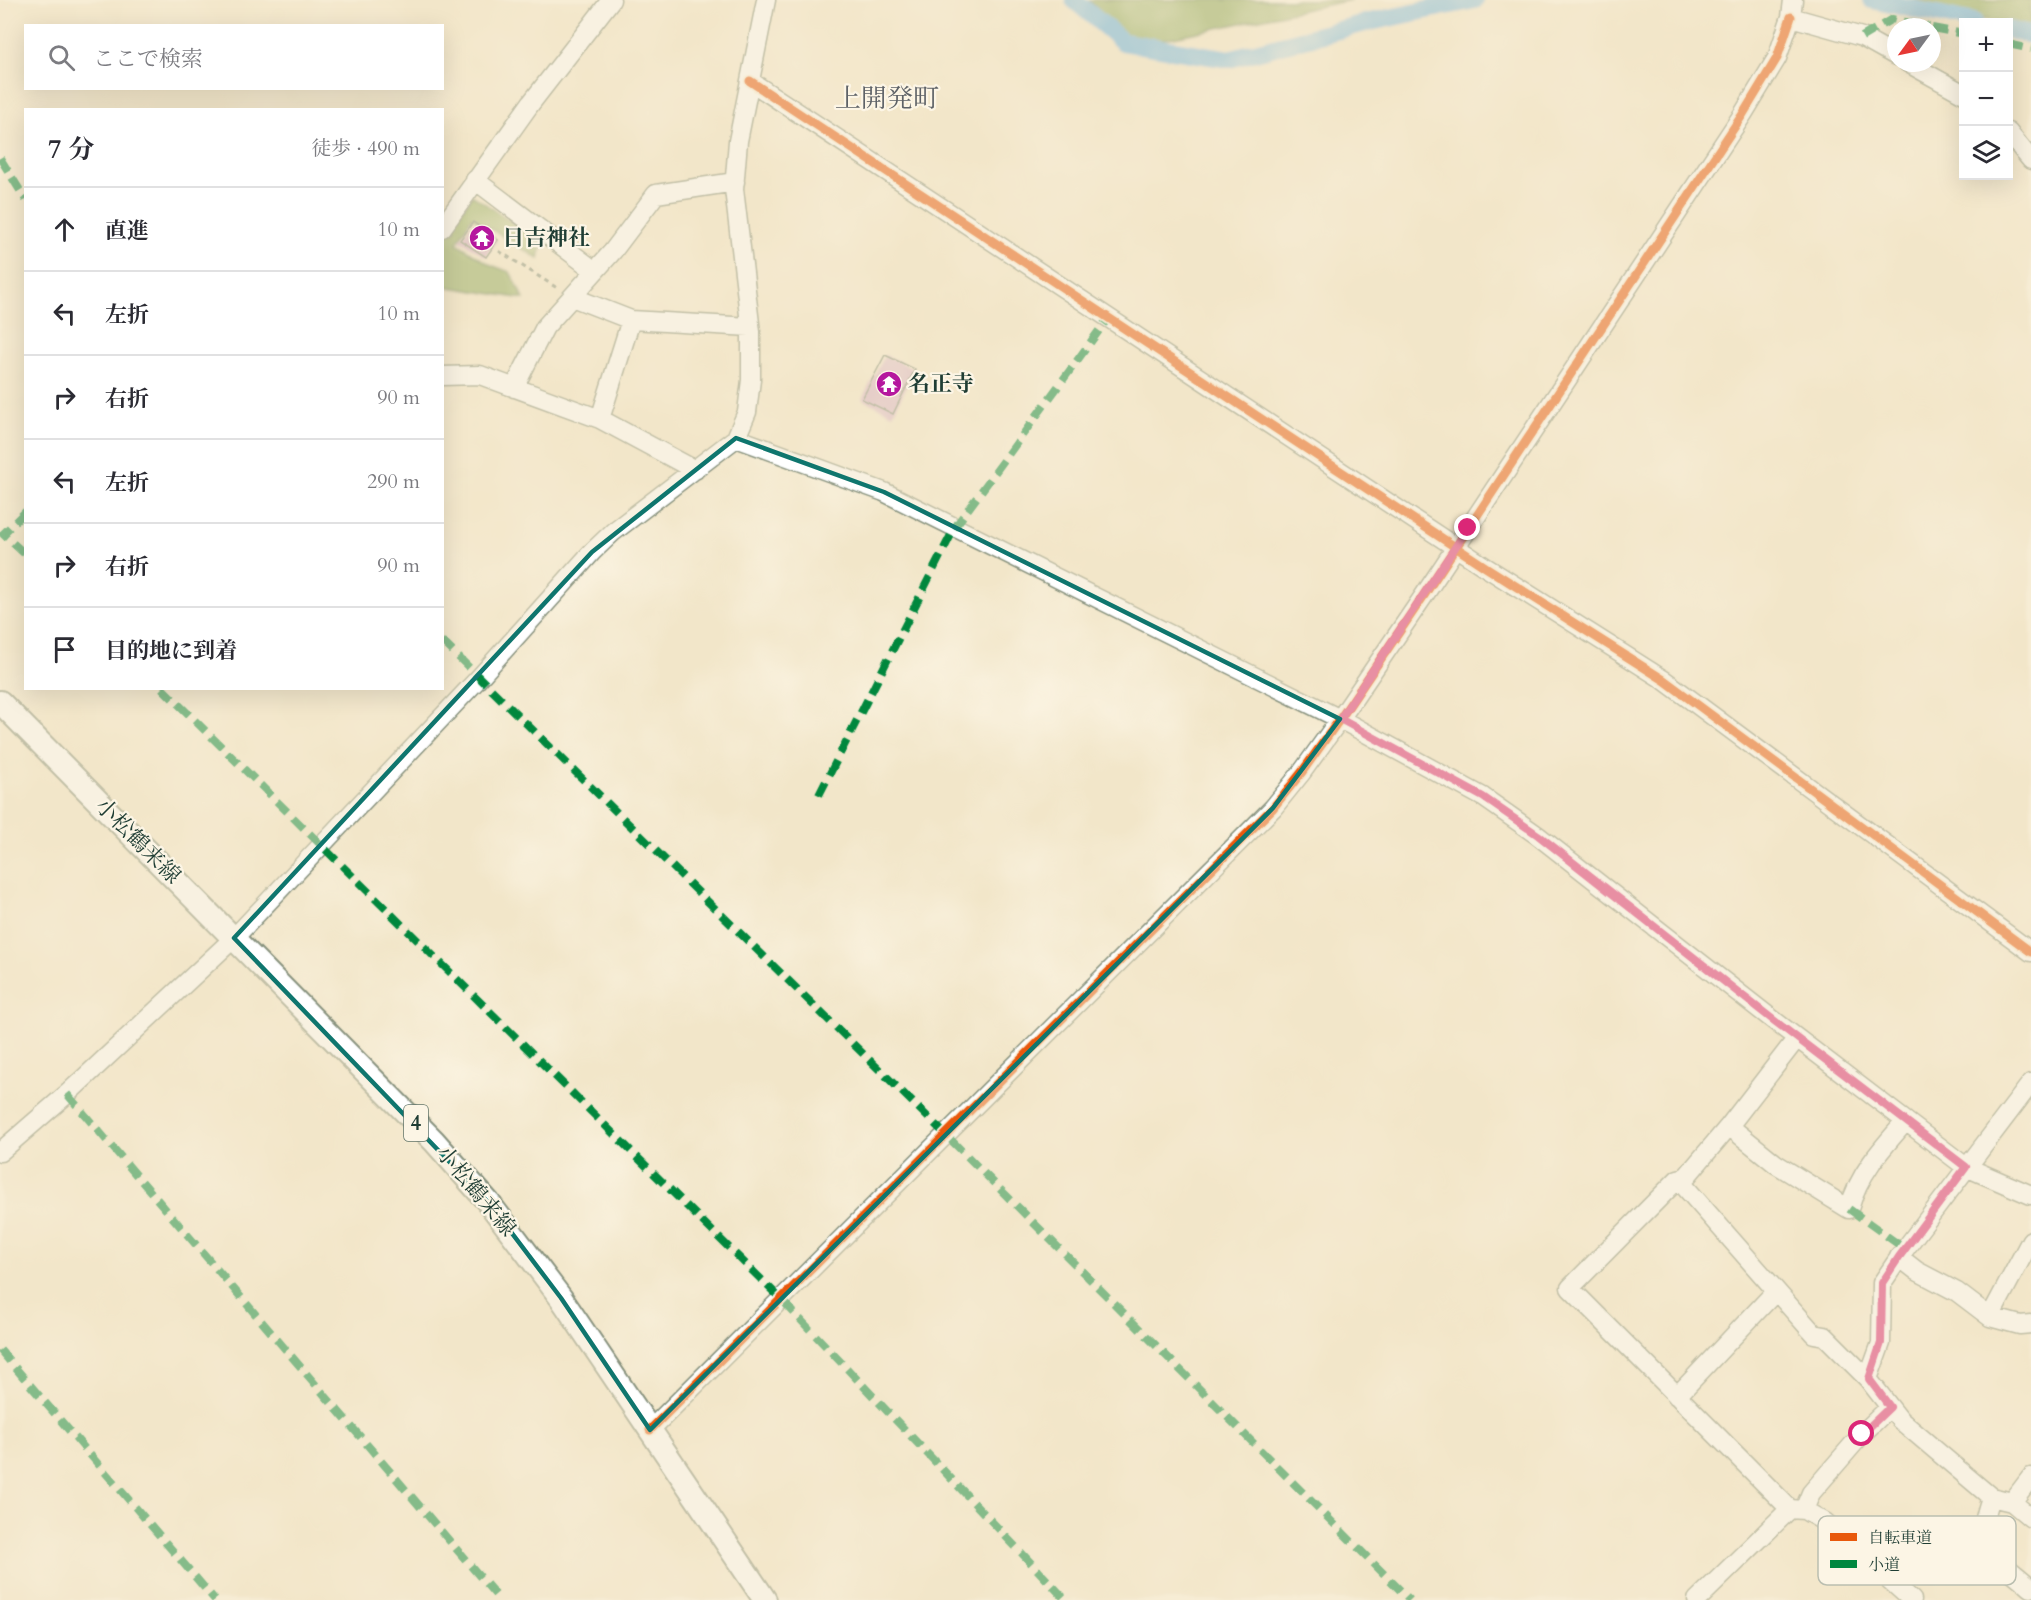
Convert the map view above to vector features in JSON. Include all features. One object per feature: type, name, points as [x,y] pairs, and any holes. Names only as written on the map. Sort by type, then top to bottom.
[{"type":"main road","name":"小松鶴来線","points":[[0,702],[434,1141],[489,1203],[561,1298],[765,1600]]},
{"type":"street","points":[[444,225],[531,103],[610,0]]},
{"type":"street","points":[[0,1152],[68,1094],[234,938],[471,687],[592,552],[622,525],[736,438],[747,412],[750,390],[750,327],[735,182],[738,141],[766,0]]},
{"type":"street","points":[[650,1430],[1273,807],[1302,772],[1340,719],[1650,256],[1761,85],[1777,58],[1792,9],[1862,37],[1887,51]]},
{"type":"street","points":[[1924,72],[1959,91]]},
{"type":"street","points":[[750,81],[1487,568],[1664,680],[2031,952]]},
{"type":"street","points":[[2013,138],[2031,160]]},
{"type":"street","points":[[475,180],[595,271]]},
{"type":"street","points":[[514,388],[545,327],[595,271],[656,194],[735,182]]},
{"type":"street","points":[[572,297],[631,321],[750,327]]},
{"type":"street","points":[[600,419],[631,321]]},
{"type":"street","points":[[444,376],[480,375],[600,419],[695,470]]},
{"type":"street","points":[[736,438],[884,492],[1340,719],[1483,797],[1520,822],[1966,1167],[2031,1195]]},
{"type":"street","points":[[1797,1038],[1686,1177],[1678,1179],[1570,1288],[1677,1396],[1797,1510],[1818,1519]]},
{"type":"street","points":[[1869,1379],[1881,1343],[1882,1283],[1966,1167],[2031,1083]]},
{"type":"street","points":[[1729,1126],[1776,1164],[1849,1209],[1868,1167],[1906,1121]]},
{"type":"street","points":[[1678,1179],[1814,1334],[1825,1336],[1869,1379],[1900,1420],[1990,1497],[2012,1502],[2031,1518]]},
{"type":"street","points":[[1990,1317],[2031,1240]]},
{"type":"street","points":[[1899,1257],[1917,1271],[1957,1292],[1990,1317],[2020,1325],[2031,1324]]},
{"type":"street","points":[[1677,1396],[1776,1291]]},
{"type":"street","points":[[1697,1600],[1797,1510],[1862,1434],[1890,1407]]},
{"type":"street","points":[[2012,1502],[2031,1476]]},
{"type":"street","points":[[1986,1516],[1990,1497]]},
{"type":"street","points":[[2016,1574],[2031,1588]]},
{"type":"street","points":[[1895,1585],[1912,1600]]},
{"type":"path","points":[[499,250],[572,297]]},
{"type":"highlighted area","points":[[736,438],[884,492],[1340,719],[1273,808],[650,1430],[561,1298],[489,1203],[234,938],[592,552]]},
{"type":"green space","points":[[1089,0],[1351,0],[1131,46]]},
{"type":"green space","points":[[1889,0],[2031,0],[2031,30],[2013,26],[2013,18],[1977,18]]},
{"type":"green space","points":[[472,195],[542,242],[539,259],[472,217],[457,243],[491,265],[510,272],[524,299],[444,286],[444,237]]},
{"type":"building","points":[[473,222],[498,240],[486,257],[460,240]]},
{"type":"building","name":"名正寺","points":[[885,355],[915,369],[893,414],[862,399]]},
{"type":"waterway","points":[[1074,0],[1123,42],[1229,59],[1365,23],[1475,0]]},
{"type":"waterway","points":[[1872,0],[1959,19]]},
{"type":"waterway","points":[[2013,31],[2031,35]]},
{"type":"marked path","points":[[1862,37],[1887,22]]},
{"type":"marked path","points":[[1941,30],[1959,33]]},
{"type":"marked path","points":[[2013,45],[2031,49]]},
{"type":"marked path","points":[[0,158],[24,197]]},
{"type":"marked path","points":[[819,795],[955,527],[1109,317]]},
{"type":"marked path","points":[[24,513],[3,534],[24,553]]},
{"type":"marked path","points":[[444,643],[946,1135],[1410,1600]]},
{"type":"marked path","points":[[164,690],[782,1300],[1066,1600]]},
{"type":"marked path","points":[[67,1094],[500,1600]]},
{"type":"marked path","points":[[1849,1209],[1905,1249]]},
{"type":"marked path","points":[[0,1350],[215,1600]]},
{"type":"cycle path","points":[[650,1430],[1273,808],[1340,719],[1423,597],[1743,114],[1777,58],[1791,17]]},
{"type":"cycle path","points":[[750,81],[1487,568],[1664,680],[2031,952]]},
{"type":"place","name":"日吉神社","points":[[482,238]]},
{"type":"place","name":"名正寺","points":[[889,384]]},
{"type":"district","name":"上開発町","points":[[887,98]]},
{"type":"route","points":[[1468,528],[1340,719],[1483,797],[1538,835],[1772,1019],[1966,1167],[1882,1283],[1881,1343],[1869,1379],[1890,1407],[1862,1434]]}]
